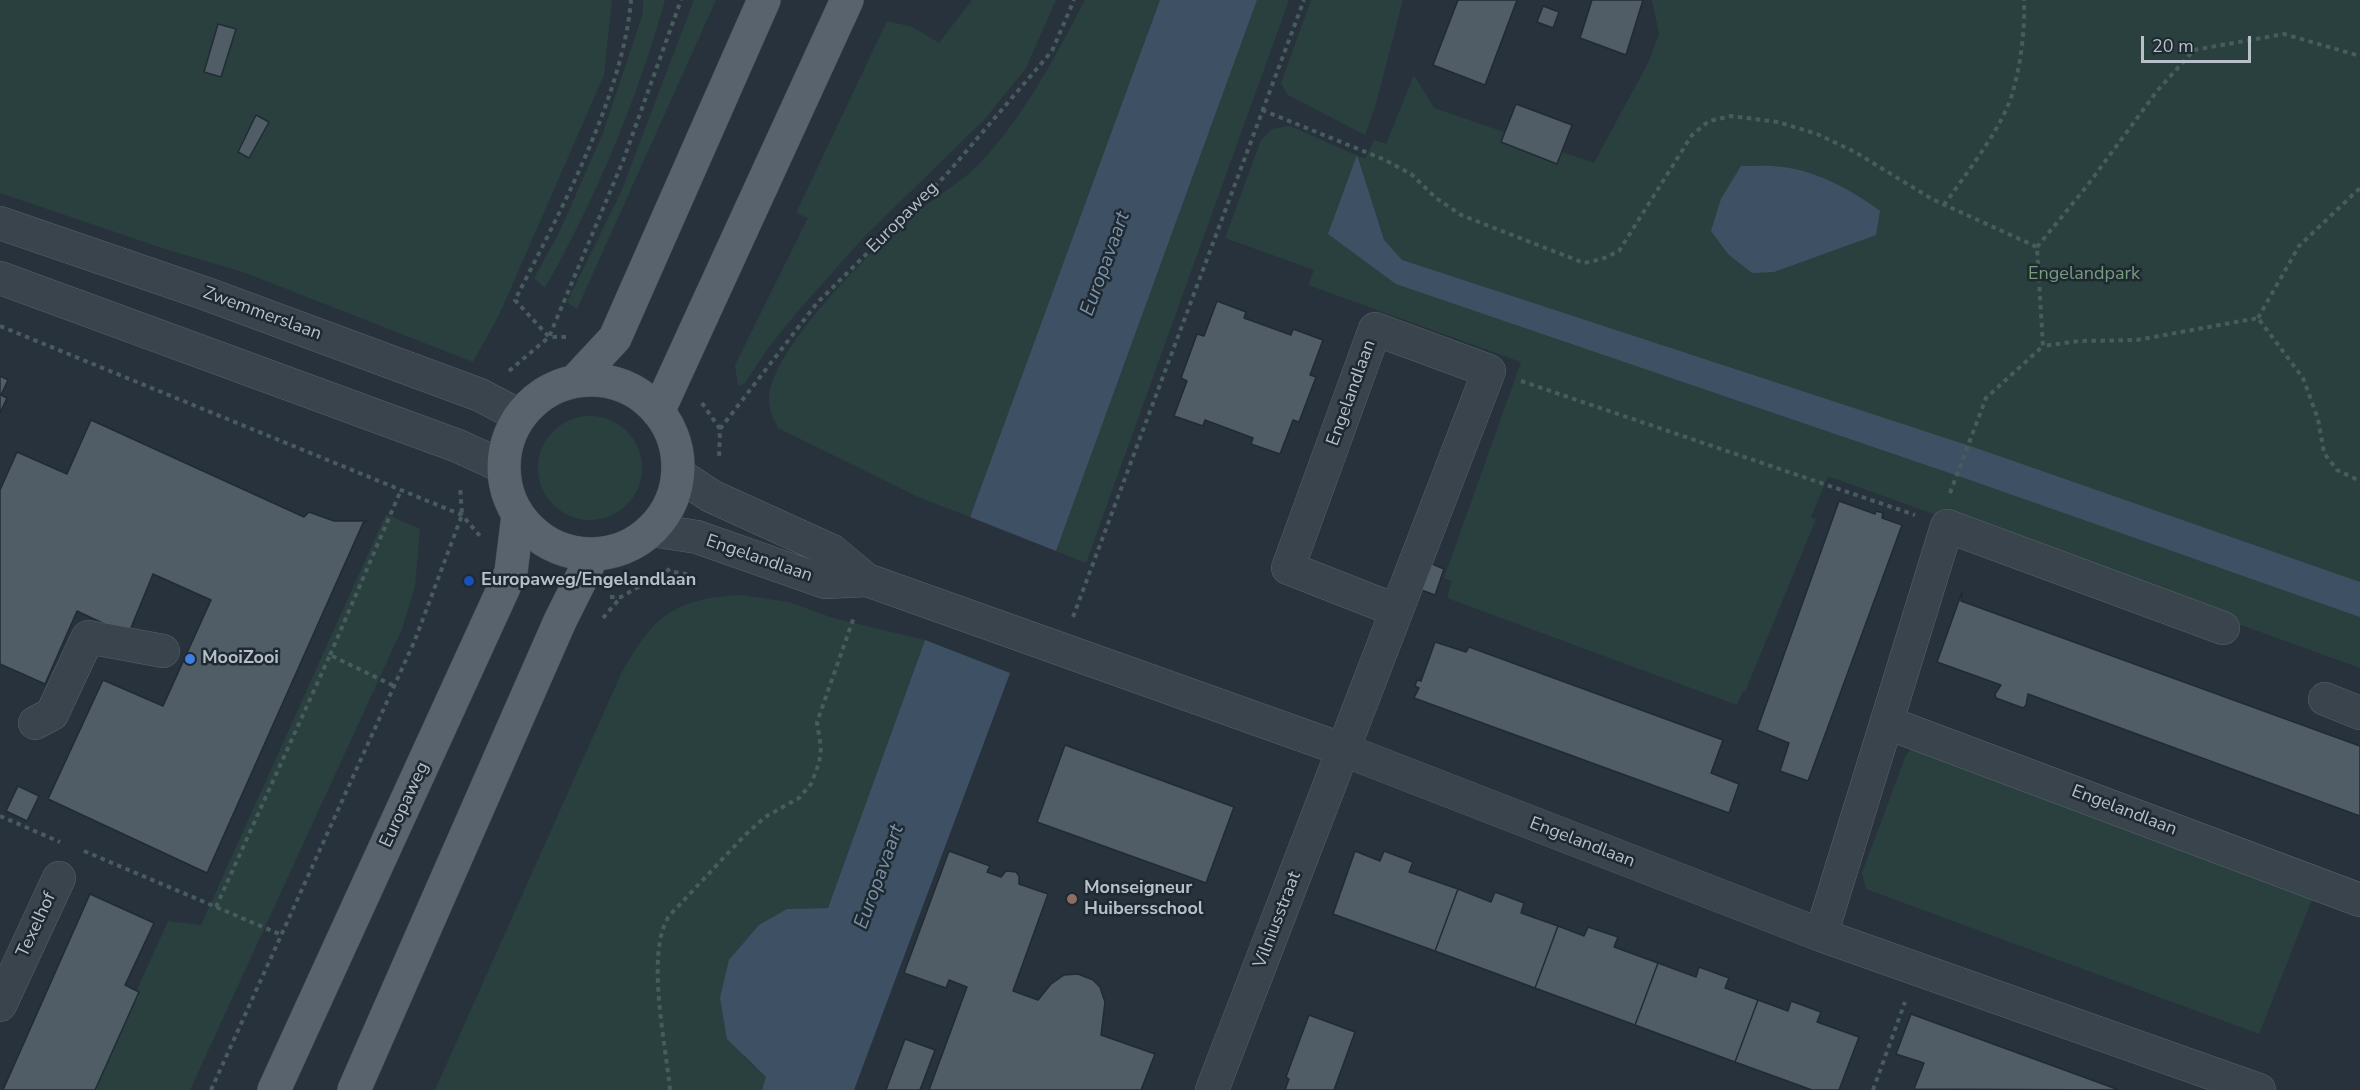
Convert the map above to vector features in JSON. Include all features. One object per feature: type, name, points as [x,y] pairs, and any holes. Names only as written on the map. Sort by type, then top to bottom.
[{"type":"main road","points":[[575,381],[615,338],[764,0]]},
{"type":"main road","points":[[658,412],[850,5]]},
{"type":"main road","points":[[575,381],[606,381],[635,392],[658,412],[674,441],[678,474],[670,504],[652,530],[635,543],[615,552],[593,555],[564,550],[538,537],[518,515],[507,492],[504,467],[508,440],[520,416],[536,400],[554,388],[575,381]]},
{"type":"main road","name":"Europaweg","points":[[274,1090],[511,572],[518,515]]},
{"type":"main road","points":[[354,1090],[560,621],[593,555]]},
{"type":"street","name":"Zwemmerslaan","points":[[0,223],[204,292],[480,396],[520,416]]},
{"type":"street","points":[[0,278],[458,446],[504,467]]},
{"type":"street","name":"Engelandlaan","points":[[1395,610],[1288,568],[1375,329],[1489,371]]},
{"type":"street","points":[[1344,750],[1395,610],[1489,371]]},
{"type":"street","name":"Engelandlaan","points":[[678,474],[711,496],[832,551],[867,580],[1344,750],[1821,935],[2259,1090]]},
{"type":"street","points":[[1821,935],[1888,723],[1947,513],[2223,628]]},
{"type":"street","name":"Engelandlaan","points":[[652,530],[697,537],[825,582],[867,580]]},
{"type":"street","points":[[35,723],[52,714],[88,637],[163,651]]},
{"type":"street","points":[[2325,699],[2360,713]]},
{"type":"street","name":"Engelandlaan","points":[[1888,723],[2360,900]]},
{"type":"street","name":"Vilniusstraat","points":[[1212,1090],[1344,750]]},
{"type":"street","name":"Texelhof","points":[[0,1005],[59,878]]},
{"type":"path","points":[[631,0],[629,23],[603,112],[547,237],[515,300],[549,337],[623,161],[681,0]]},
{"type":"path","name":"Europaweg","points":[[720,429],[817,303],[946,175],[1052,51],[1074,0]]},
{"type":"path","points":[[1061,648],[1304,0]]},
{"type":"path","points":[[1944,205],[1988,142],[2013,93],[2025,17],[2024,0]]},
{"type":"path","points":[[2043,346],[2037,247],[2157,91],[2194,50],[2284,34],[2360,56]]},
{"type":"path","points":[[1262,110],[1383,159],[1411,174],[1436,198],[1461,215],[1584,263],[1602,260],[1619,251],[1692,135],[1709,121],[1731,116],[1778,122],[1817,134],[1855,152],[1944,205],[2037,247]]},
{"type":"path","points":[[2258,318],[2299,246],[2360,188]]},
{"type":"path","points":[[1489,371],[1947,513],[1986,398],[2043,346],[2137,340],[2258,318]]},
{"type":"path","points":[[2258,318],[2302,378],[2318,419],[2324,453],[2337,470],[2360,481]]},
{"type":"path","points":[[0,326],[462,515],[415,640],[212,1090]]},
{"type":"path","points":[[216,907],[330,655],[401,490]]},
{"type":"path","points":[[670,1090],[656,955],[662,927],[669,916],[744,836],[765,817],[799,798],[811,784],[819,763],[821,748],[817,722],[867,580]]},
{"type":"path","points":[[330,655],[394,686]]},
{"type":"path","points":[[0,816],[64,843]]},
{"type":"path","points":[[74,848],[282,935]]},
{"type":"path","points":[[1873,1090],[1918,968]]},
{"type":"green space","points":[[0,0],[612,0],[604,75],[500,313],[473,362],[243,272],[168,250],[0,193]]},
{"type":"green space","points":[[643,0],[665,0],[642,75],[598,184],[545,288],[534,278],[559,233],[603,133],[643,13]]},
{"type":"green space","points":[[694,0],[716,0],[577,309],[567,302],[621,192]]},
{"type":"green space","points":[[972,0],[1056,0],[1026,68],[985,119],[865,236],[798,311],[768,348],[745,383],[738,386],[735,365],[808,218],[796,213],[887,21],[913,27],[939,43]]},
{"type":"green space","points":[[1085,0],[1160,0],[970,517],[918,497],[778,428],[770,410],[769,398],[774,377],[787,354],[826,301],[893,232],[968,175],[1000,140],[1040,82]]},
{"type":"green space","points":[[1257,0],[1289,0],[1086,563],[1056,551]]},
{"type":"green space","points":[[1311,0],[1403,0],[1375,107],[1365,135],[1288,95],[1281,83]]},
{"type":"green space","name":"Engelandpark","points":[[1652,0],[2360,0],[2360,668],[1828,476],[1811,517],[1816,519],[1745,692],[1743,691],[1737,705],[1447,598],[1452,581],[1444,578],[1521,362],[1308,285],[1314,270],[1225,238],[1261,140],[1272,129],[1290,126],[1365,159],[1374,140],[1386,144],[1414,75],[1434,108],[1594,163],[1649,61],[1659,34]]},
{"type":"green space","points":[[590,416],[610,420],[627,431],[638,448],[642,468],[638,488],[627,505],[610,516],[590,520],[570,516],[553,505],[542,488],[538,468],[542,448],[553,431],[570,420]]},
{"type":"green space","points":[[386,514],[420,529],[415,586],[402,629],[190,1090],[92,1090],[168,921],[201,925]]},
{"type":"green space","points":[[741,595],[789,602],[833,618],[925,640],[828,908],[787,909],[744,1057],[767,1078],[762,1090],[435,1090],[621,674],[633,654],[656,624],[682,606],[699,600]]},
{"type":"green space","points":[[1912,748],[2313,897],[2259,1034],[1866,889],[1862,873],[1906,755]]},
{"type":"water","name":"Europavaart","points":[[1160,0],[1257,0],[1056,551],[970,517]]},
{"type":"water","points":[[1357,155],[1384,240],[1402,260],[1976,448],[2360,582],[2360,617],[1970,480],[1396,284],[1328,234]]},
{"type":"water","points":[[1741,166],[1796,169],[1834,183],[1880,211],[1876,235],[1774,272],[1752,273],[1728,254],[1711,231],[1721,199]]},
{"type":"water","name":"Europavaart","points":[[925,640],[1010,673],[854,1090],[762,1090],[766,1077],[727,1039],[720,998],[729,960],[759,925],[787,909],[828,908]]},
{"type":"building","points":[[1458,0],[1517,0],[1485,85],[1433,65]]},
{"type":"building","points":[[1592,0],[1643,0],[1626,55],[1580,38]]},
{"type":"building","points":[[1543,6],[1559,12],[1553,28],[1537,22]]},
{"type":"building","points":[[218,24],[236,29],[221,77],[204,72]]},
{"type":"building","points":[[1516,104],[1572,125],[1557,164],[1501,142]]},
{"type":"building","points":[[256,115],[269,122],[249,158],[238,152]]},
{"type":"building","points":[[1217,301],[1246,312],[1244,318],[1291,335],[1293,329],[1323,340],[1310,375],[1316,377],[1299,422],[1293,420],[1280,454],[1251,444],[1253,438],[1205,420],[1203,426],[1174,416],[1187,381],[1181,378],[1197,334],[1204,336]]},
{"type":"building","points":[[0,376],[8,380],[1,395],[7,398],[0,413]]},
{"type":"building","points":[[91,420],[304,517],[309,512],[334,521],[367,521],[363,523],[207,873],[48,799],[103,680],[163,706],[211,600],[153,574],[128,635],[77,611],[45,684],[0,664],[0,490],[17,452],[67,474]]},
{"type":"building","points":[[1839,501],[1875,514],[1876,511],[1883,513],[1882,518],[1902,525],[1808,781],[1780,771],[1789,743],[1757,730]]},
{"type":"building","points":[[1425,561],[1444,569],[1435,595],[1416,588]]},
{"type":"building","points":[[1962,592],[1961,601],[2360,746],[2360,816],[2028,694],[2026,705],[2023,708],[1996,698],[1995,694],[2001,685],[1937,662]]},
{"type":"building","points":[[1435,642],[1466,652],[1469,647],[1723,740],[1711,773],[1739,784],[1729,813],[1414,698],[1419,688],[1415,686],[1417,680],[1421,681]]},
{"type":"building","points":[[1065,745],[1234,807],[1206,883],[1037,822]]},
{"type":"building","points":[[18,786],[39,796],[27,821],[6,811]]},
{"type":"building","points":[[949,851],[990,866],[987,872],[1001,877],[1006,871],[1016,872],[1019,876],[1019,884],[1048,894],[1013,991],[1038,1000],[1051,984],[1064,975],[1078,974],[1093,980],[1100,987],[1105,1002],[1101,1035],[1155,1054],[1141,1090],[929,1090],[967,987],[949,980],[946,988],[904,973]]},
{"type":"building","points":[[1355,851],[1380,861],[1384,851],[1413,862],[1409,872],[1458,889],[1435,951],[1333,914]]},
{"type":"building","points":[[1458,889],[1491,902],[1495,892],[1524,903],[1521,913],[1558,926],[1535,988],[1435,951]]},
{"type":"building","points":[[90,894],[154,923],[125,985],[139,992],[95,1090],[3,1090]]},
{"type":"building","points":[[1558,926],[1584,936],[1588,927],[1618,937],[1614,947],[1658,963],[1635,1025],[1535,988]]},
{"type":"building","points":[[1658,963],[1696,977],[1699,967],[1729,978],[1725,988],[1758,1000],[1735,1062],[1635,1025]]},
{"type":"building","points":[[1758,1000],[1788,1011],[1791,1001],[1821,1012],[1817,1022],[1859,1037],[1839,1090],[1812,1090],[1735,1062]]},
{"type":"building","points":[[1911,1014],[2119,1090],[1914,1089],[1924,1063],[1896,1054]]},
{"type":"building","points":[[1309,1015],[1355,1032],[1334,1090],[1285,1090],[1289,1079],[1286,1077]]},
{"type":"building","points":[[905,1039],[935,1050],[920,1090],[886,1090]]},
{"type":"place","name":"Europaweg/Engelandlaan","points":[[469,581]]},
{"type":"place","name":"MooiZooi","points":[[190,659]]},
{"type":"place","name":"Monseigneur Huibersschool","points":[[1072,899]]}]
